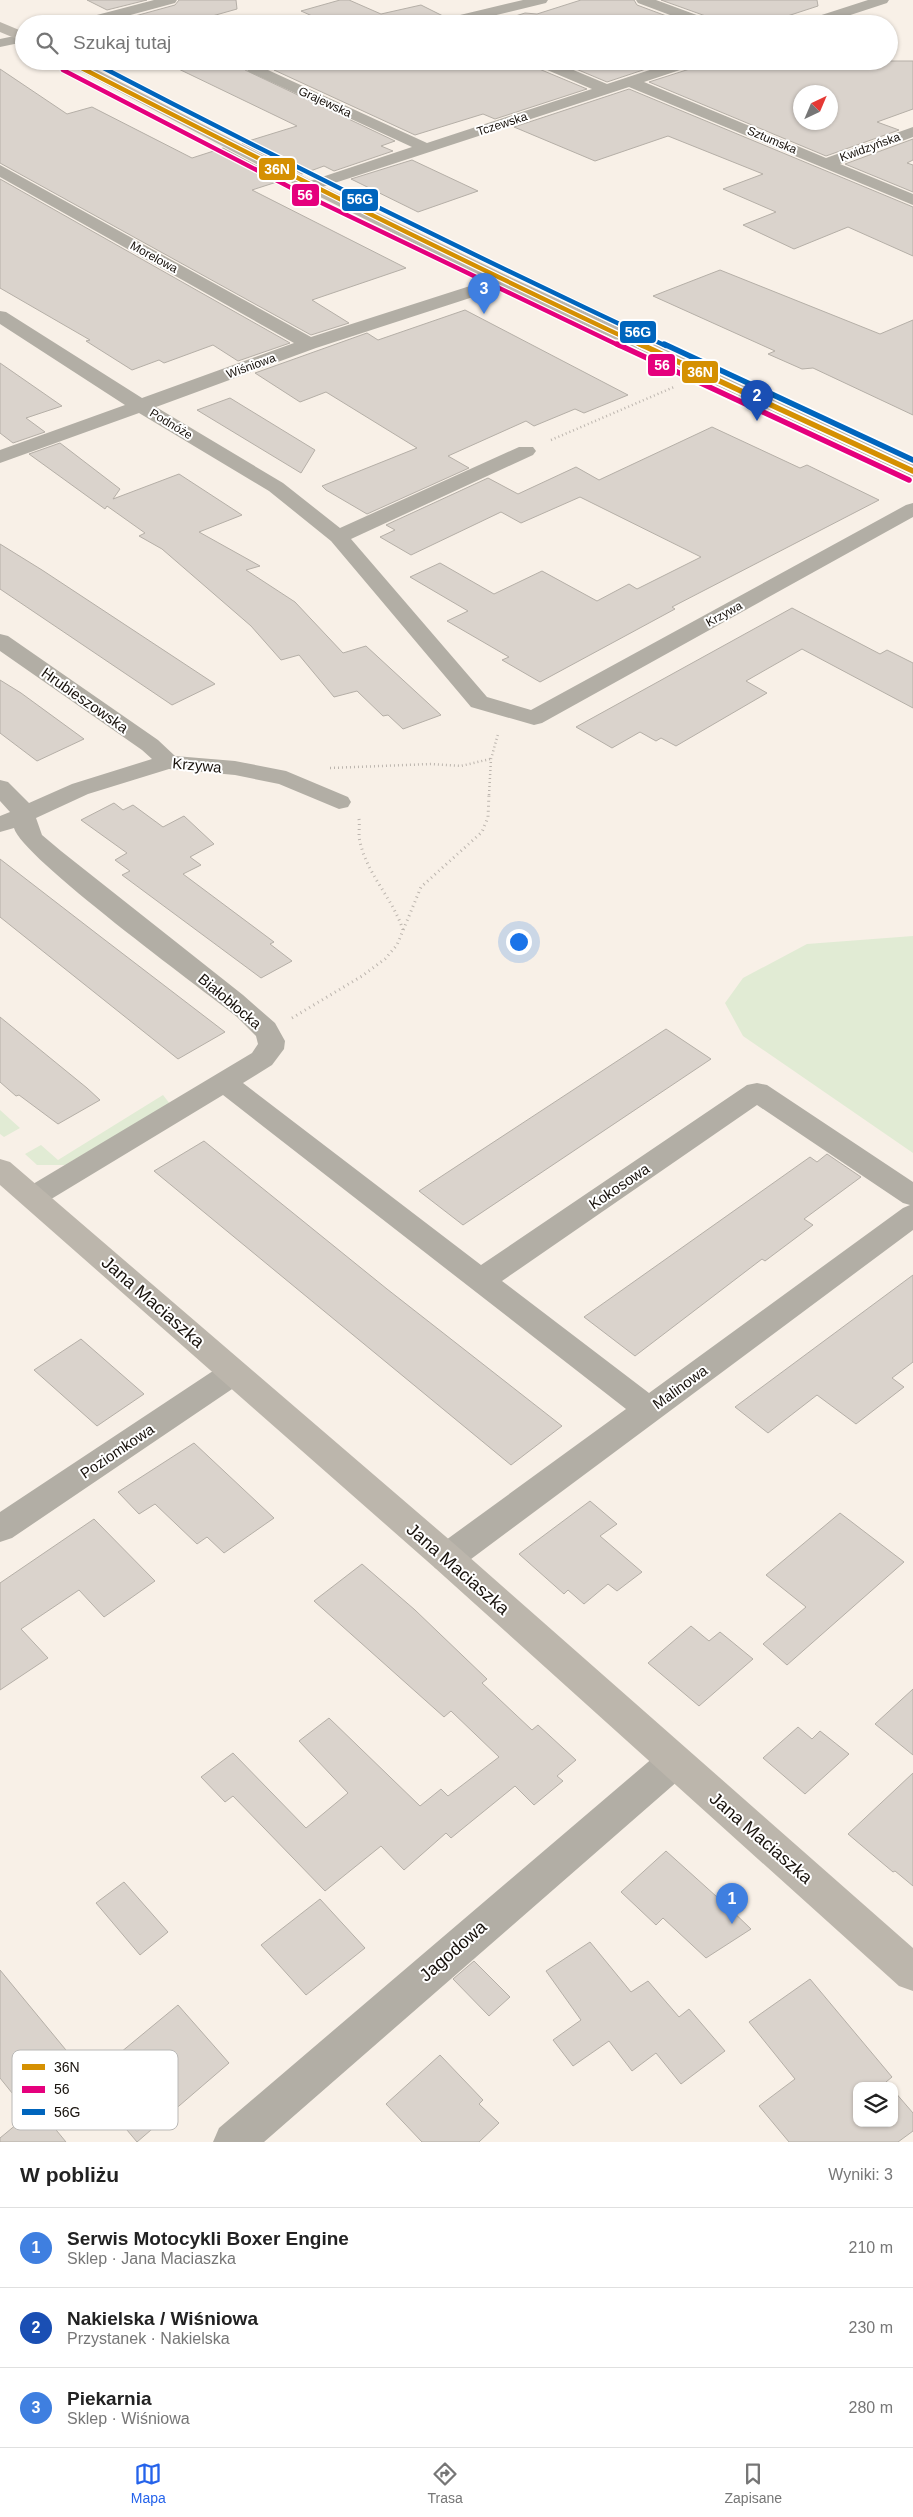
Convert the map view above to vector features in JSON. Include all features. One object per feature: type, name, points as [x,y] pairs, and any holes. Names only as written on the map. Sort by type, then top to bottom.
[{"type":"main road","points":[[0,26],[15,34]]},
{"type":"main road","points":[[85,70],[310,186],[504,281],[913,471]]},
{"type":"main road","name":"Jana Maciaszka","points":[[0,1168],[447,1558],[913,1973]]},
{"type":"street","points":[[113,15],[170,0]]},
{"type":"street","points":[[478,15],[541,0]]},
{"type":"street","points":[[643,0],[684,15]]},
{"type":"street","points":[[836,15],[882,0]]},
{"type":"street","points":[[0,42],[15,40]]},
{"type":"street","name":"Grajewska","points":[[256,70],[426,148]]},
{"type":"street","points":[[560,70],[608,90]]},
{"type":"street","name":"Tczewska","points":[[310,186],[666,70]]},
{"type":"street","name":"Sztumska","points":[[631,82],[913,200]]},
{"type":"street","name":"Kwidzyńska","points":[[827,163],[913,132]]},
{"type":"street","name":"Morelowa","points":[[0,170],[309,344]]},
{"type":"street","name":"Wiśniowa","points":[[0,457],[309,344],[504,281]]},
{"type":"street","name":"Podnóże","points":[[0,316],[141,406],[276,487],[338,537],[479,702],[534,718]]},
{"type":"street","points":[[338,537],[526,451]]},
{"type":"street","name":"Krzywa","points":[[534,718],[913,510]]},
{"type":"street","name":"Hrubieszowska","points":[[0,641],[150,744],[168,762]]},
{"type":"street","name":"Krzywa","points":[[12,820],[80,789],[168,762],[235,768],[286,778],[339,802]]},
{"type":"street","name":"Białobłocka","points":[[0,787],[17,801],[12,820],[115,909],[241,1007],[270,1035],[272,1044],[271,1051],[262,1060],[33,1197]]},
{"type":"street","points":[[225,1083],[649,1410]]},
{"type":"street","name":"Kokosowa","points":[[481,1280],[758,1092],[913,1196]]},
{"type":"street","name":"Malinowa","points":[[447,1558],[913,1215]]},
{"type":"street","name":"Poziomkowa","points":[[0,1529],[233,1373]]},
{"type":"street","name":"Jagodowa","points":[[233,2142],[674,1762]]},
{"type":"path","points":[[526,451],[682,384]]},
{"type":"path","points":[[270,1035],[275,1028],[362,976],[385,959],[397,945],[421,887],[471,844],[482,832],[488,817],[491,759],[497,740],[502,709]]},
{"type":"path","points":[[286,778],[295,769],[431,764],[447,767],[466,766],[491,759]]},
{"type":"path","points":[[339,802],[359,816],[360,842],[372,869],[399,914],[404,930]]},
{"type":"green space","points":[[913,936],[913,1153],[743,1036],[725,1003],[743,978],[807,944]]},
{"type":"green space","points":[[163,1095],[170,1104],[65,1165],[37,1165],[25,1154],[41,1145],[58,1160]]},
{"type":"green space","points":[[0,1110],[20,1128],[4,1137],[0,1134]]},
{"type":"building","points":[[87,0],[147,0],[107,10]]},
{"type":"building","points":[[179,0],[236,0],[237,9],[216,15],[139,15],[175,5]]},
{"type":"building","points":[[340,0],[349,0],[381,14],[421,5],[441,15],[310,15],[301,11]]},
{"type":"building","points":[[581,0],[634,0],[637,5],[664,15],[519,15],[525,13],[537,14]]},
{"type":"building","points":[[661,0],[817,0],[818,6],[790,15],[703,15]]},
{"type":"building","points":[[898,61],[913,61],[913,109],[877,122],[899,130],[826,156],[649,82],[686,70],[898,70]]},
{"type":"building","points":[[0,69],[67,114],[92,107],[192,158],[223,148],[283,180],[252,190],[406,268],[312,300],[349,323],[311,335],[0,163]]},
{"type":"building","points":[[181,70],[245,70],[395,141],[381,146],[393,151],[334,171],[324,166],[302,174],[242,143],[297,126]]},
{"type":"building","points":[[274,70],[542,70],[587,89],[495,119],[483,114],[415,135]]},
{"type":"building","points":[[578,70],[643,70],[607,82]]},
{"type":"building","points":[[629,89],[913,207],[913,256],[848,227],[794,249],[743,225],[776,212],[723,189],[763,174],[668,136],[595,161],[514,127]]},
{"type":"building","points":[[913,139],[913,160],[907,163],[913,165],[913,192],[845,164]]},
{"type":"building","points":[[412,160],[478,191],[418,212],[351,179]]},
{"type":"building","points":[[0,179],[290,343],[238,361],[213,345],[164,363],[159,360],[132,370],[86,341],[90,340],[0,288]]},
{"type":"building","points":[[720,270],[880,334],[913,320],[913,415],[813,368],[802,369],[768,354],[775,351],[653,296]]},
{"type":"building","points":[[465,310],[628,395],[584,413],[575,409],[534,426],[526,421],[448,456],[469,468],[367,514],[326,490],[322,486],[417,448],[326,392],[300,402],[255,373],[367,333],[378,340]]},
{"type":"building","points":[[0,363],[62,406],[26,418],[45,432],[13,443],[0,433]]},
{"type":"building","points":[[230,398],[315,450],[301,473],[197,410]]},
{"type":"building","points":[[712,427],[800,468],[807,465],[879,500],[672,607],[675,609],[540,682],[502,660],[509,657],[447,621],[468,611],[410,577],[440,563],[494,594],[542,571],[597,601],[629,584],[637,589],[701,557],[580,497],[521,523],[501,512],[411,555],[380,537],[395,530],[386,525],[488,478],[518,494],[576,467],[599,480]]},
{"type":"building","points":[[60,443],[120,489],[113,499],[179,474],[242,515],[199,532],[260,566],[246,570],[295,602],[343,653],[366,646],[441,715],[403,729],[388,715],[383,716],[357,691],[334,697],[299,655],[281,660],[251,626],[162,549],[139,536],[145,533],[107,506],[105,509],[29,454]]},
{"type":"building","points":[[0,544],[215,684],[172,705],[0,589]]},
{"type":"building","points":[[792,608],[880,654],[887,650],[913,663],[913,708],[802,649],[746,681],[767,693],[676,746],[661,738],[656,741],[640,732],[612,748],[576,727]]},
{"type":"building","points":[[0,680],[84,739],[37,761],[0,733]]},
{"type":"building","points":[[114,803],[123,810],[133,805],[163,827],[184,816],[214,844],[190,857],[201,865],[183,874],[274,942],[270,944],[292,961],[261,978],[122,875],[130,871],[115,860],[127,853],[81,820]]},
{"type":"building","points":[[0,859],[225,1032],[178,1059],[0,917]]},
{"type":"building","points":[[0,1017],[100,1100],[58,1124],[19,1095],[16,1096],[0,1082]]},
{"type":"building","points":[[666,1029],[711,1059],[463,1225],[419,1191]]},
{"type":"building","points":[[204,1141],[387,1289],[562,1426],[511,1465],[154,1171]]},
{"type":"building","points":[[827,1154],[861,1177],[804,1219],[813,1225],[765,1261],[762,1259],[635,1356],[584,1317],[810,1157],[817,1162]]},
{"type":"building","points":[[913,1275],[913,1362],[892,1378],[904,1387],[856,1424],[817,1395],[768,1433],[735,1407]]},
{"type":"building","points":[[81,1339],[144,1394],[97,1426],[34,1370]]},
{"type":"building","points":[[194,1443],[274,1518],[224,1553],[207,1537],[197,1544],[155,1504],[139,1514],[118,1492]]},
{"type":"building","points":[[590,1501],[617,1524],[600,1536],[642,1572],[617,1591],[608,1584],[584,1604],[568,1590],[564,1594],[519,1554]]},
{"type":"building","points":[[840,1513],[904,1562],[787,1665],[763,1644],[806,1607],[766,1575]]},
{"type":"building","points":[[94,1519],[155,1581],[104,1617],[79,1590],[21,1629],[48,1658],[0,1690],[0,1583]]},
{"type":"building","points":[[362,1564],[415,1610],[487,1679],[482,1683],[532,1730],[538,1725],[576,1760],[557,1776],[563,1781],[534,1805],[515,1786],[451,1838],[446,1833],[404,1870],[381,1846],[325,1891],[233,1796],[225,1802],[201,1777],[233,1753],[306,1828],[348,1793],[299,1741],[329,1718],[420,1806],[441,1789],[448,1796],[499,1757],[451,1711],[444,1717],[314,1601]]},
{"type":"building","points":[[691,1626],[709,1641],[720,1632],[753,1659],[699,1706],[648,1663]]},
{"type":"building","points":[[913,1689],[913,1755],[875,1724]]},
{"type":"building","points":[[798,1727],[812,1739],[820,1731],[849,1754],[805,1794],[763,1758]]},
{"type":"building","points":[[913,1773],[913,1886],[895,1871],[893,1872],[848,1834]]},
{"type":"building","points":[[666,1851],[751,1929],[706,1958],[663,1918],[656,1925],[621,1892]]},
{"type":"building","points":[[124,1882],[168,1932],[140,1955],[96,1903]]},
{"type":"building","points":[[320,1899],[365,1948],[306,1995],[261,1945]]},
{"type":"building","points":[[590,1942],[631,1992],[648,1981],[679,2017],[689,2009],[725,2051],[681,2084],[656,2053],[632,2071],[609,2041],[573,2066],[553,2040],[581,2020],[546,1971]]},
{"type":"building","points":[[474,1961],[510,1997],[489,2016],[453,1979]]},
{"type":"building","points":[[0,1970],[66,2050],[12,2050],[12,2093],[0,2078]]},
{"type":"building","points":[[810,1979],[892,2077],[886,2082],[853,2082],[853,2127],[898,2127],[898,2096],[913,2113],[913,2131],[898,2142],[789,2142],[759,2106],[795,2079],[749,2022]]},
{"type":"building","points":[[178,2005],[229,2063],[178,2107],[178,2050],[124,2050]]},
{"type":"building","points":[[440,2055],[483,2100],[479,2104],[499,2123],[479,2142],[422,2142],[386,2104]]},
{"type":"building","points":[[12,2128],[12,2130],[56,2130],[66,2142],[0,2142],[0,2138]]},
{"type":"building","points":[[127,2130],[151,2130],[137,2142]]},
{"type":"transit line","name":"56","points":[[63,70],[305,195],[500,290],[909,480]]},
{"type":"transit line","name":"36N","points":[[85,70],[310,186],[504,281],[913,471]]},
{"type":"transit line","name":"56G","points":[[107,70],[314,177],[508,272],[913,460]]},
{"type":"place","name":"Piekarnia","points":[[484,314]]},
{"type":"place","name":"Nakielska / Wiśniowa","points":[[757,421]]},
{"type":"place","name":"Serwis Motocykli Boxer Engine","points":[[732,1924]]}]
